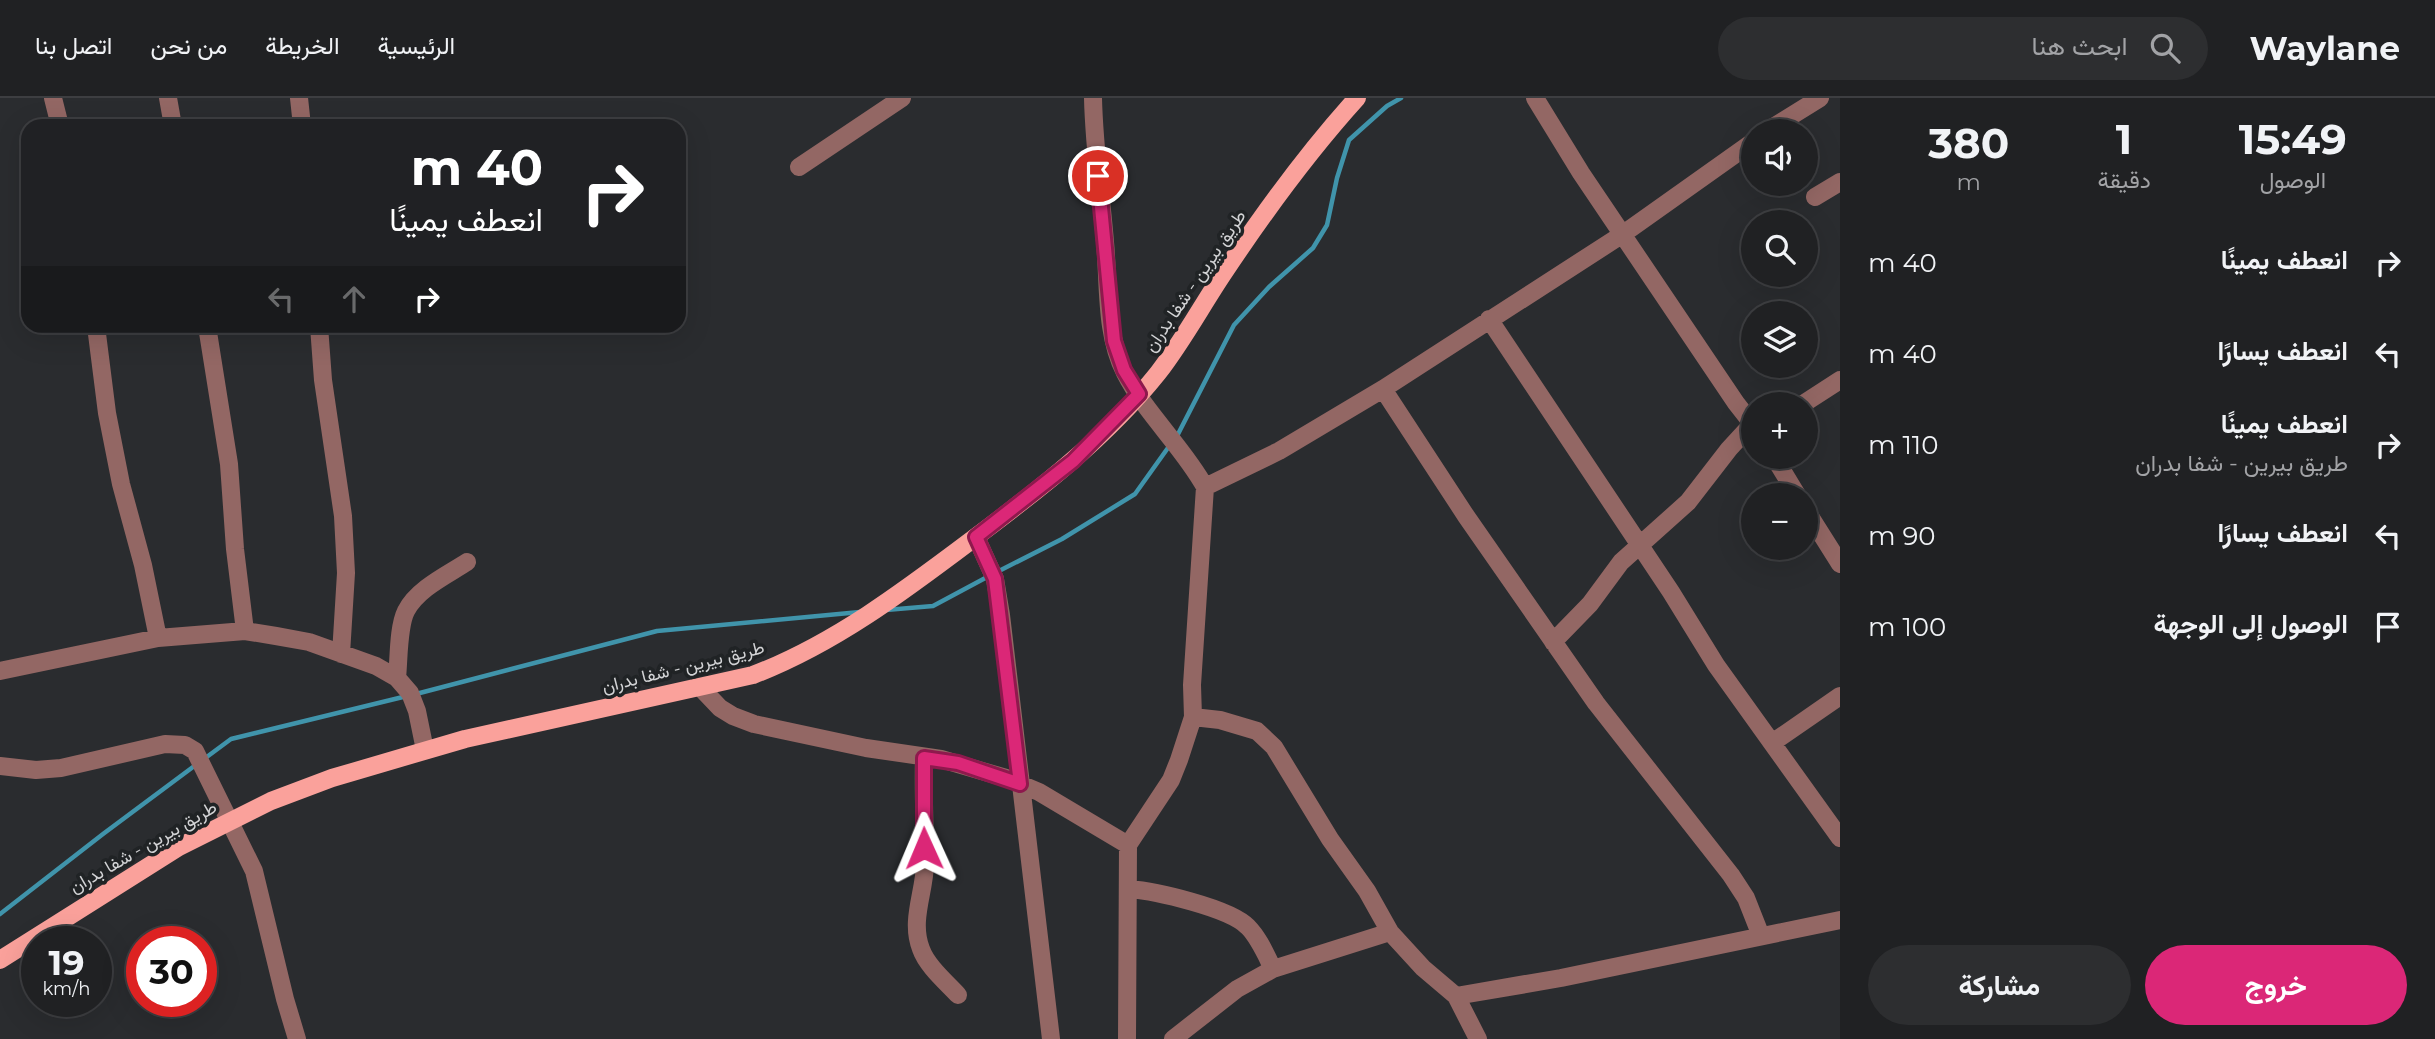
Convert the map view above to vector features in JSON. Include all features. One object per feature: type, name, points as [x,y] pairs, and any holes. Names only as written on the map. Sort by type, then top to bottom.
[{"type":"main road","name":"طريق بيرين - شفا بدران","points":[[0,960],[134,874],[229,821],[271,801],[332,778],[465,739],[753,675],[790,661],[822,644],[923,577],[1073,461],[1139,394],[1178,345],[1256,226],[1324,136],[1357,98]]},
{"type":"street","points":[[53,98],[58,119]]},
{"type":"street","points":[[168,98],[172,119]]},
{"type":"street","points":[[299,98],[301,119]]},
{"type":"street","points":[[799,167],[902,98]]},
{"type":"street","points":[[1093,98],[1096,161],[1114,341],[1124,370],[1189,460],[1205,487],[1193,717],[1171,780],[1128,845],[1127,1039]]},
{"type":"street","points":[[1535,98],[1581,173],[1741,410]]},
{"type":"street","points":[[1786,119],[1820,98]]},
{"type":"street","points":[[1205,487],[1279,452],[1383,389],[1623,234],[1741,150]]},
{"type":"street","points":[[1815,197],[1840,182]]},
{"type":"street","points":[[1489,319],[1716,665],[1840,838]]},
{"type":"street","points":[[97,333],[107,413],[121,484],[143,565],[158,638]]},
{"type":"street","points":[[208,333],[229,464],[235,549],[245,631]]},
{"type":"street","points":[[320,333],[323,380],[343,516],[346,573],[341,654]]},
{"type":"street","points":[[1818,394],[1840,380]]},
{"type":"street","points":[[1383,389],[1596,703],[1731,875],[1746,898],[1761,936]]},
{"type":"street","points":[[1553,642],[1590,604],[1621,562],[1688,502],[1728,449],[1741,437]]},
{"type":"street","points":[[1818,529],[1840,564]]},
{"type":"street","points":[[976,537],[995,579],[1051,1039]]},
{"type":"street","points":[[397,678],[403,621],[407,610],[437,581],[467,562]]},
{"type":"street","points":[[0,671],[158,638],[245,631],[309,642],[376,666],[397,678],[410,693],[417,711],[425,750]]},
{"type":"street","points":[[701,688],[720,708],[754,724],[818,739],[958,763],[1020,784],[1039,792],[1128,845]]},
{"type":"street","points":[[1772,743],[1840,696]]},
{"type":"street","points":[[1193,717],[1220,720],[1257,731],[1269,742],[1330,839],[1367,891],[1390,932],[1423,968],[1456,996],[1478,1039]]},
{"type":"street","points":[[0,766],[36,770],[61,768],[165,744],[185,744],[195,751],[254,871],[297,1039]]},
{"type":"street","points":[[924,758],[925,863],[917,911],[918,939],[926,958],[958,995]]},
{"type":"street","points":[[1129,889],[1156,892],[1237,918],[1254,933],[1273,969]]},
{"type":"street","points":[[1456,996],[1561,978],[1840,920]]},
{"type":"street","points":[[1173,1039],[1237,989],[1273,969],[1390,932]]},
{"type":"waterway","points":[[1176,438],[1234,325],[1269,287],[1313,248],[1327,225],[1349,140],[1387,106],[1401,98]]},
{"type":"waterway","points":[[997,572],[1062,539],[1135,494],[1170,445]]},
{"type":"waterway","points":[[886,610],[933,606],[989,576]]},
{"type":"waterway","points":[[416,694],[657,631],[860,612]]},
{"type":"waterway","points":[[204,759],[231,739],[407,696]]},
{"type":"waterway","points":[[0,914],[197,764]]},
{"type":"route","points":[[924,848],[924,758],[958,763],[1020,784],[995,579],[976,537],[1073,461],[1139,394],[1124,370],[1114,341],[1098,176]]}]
